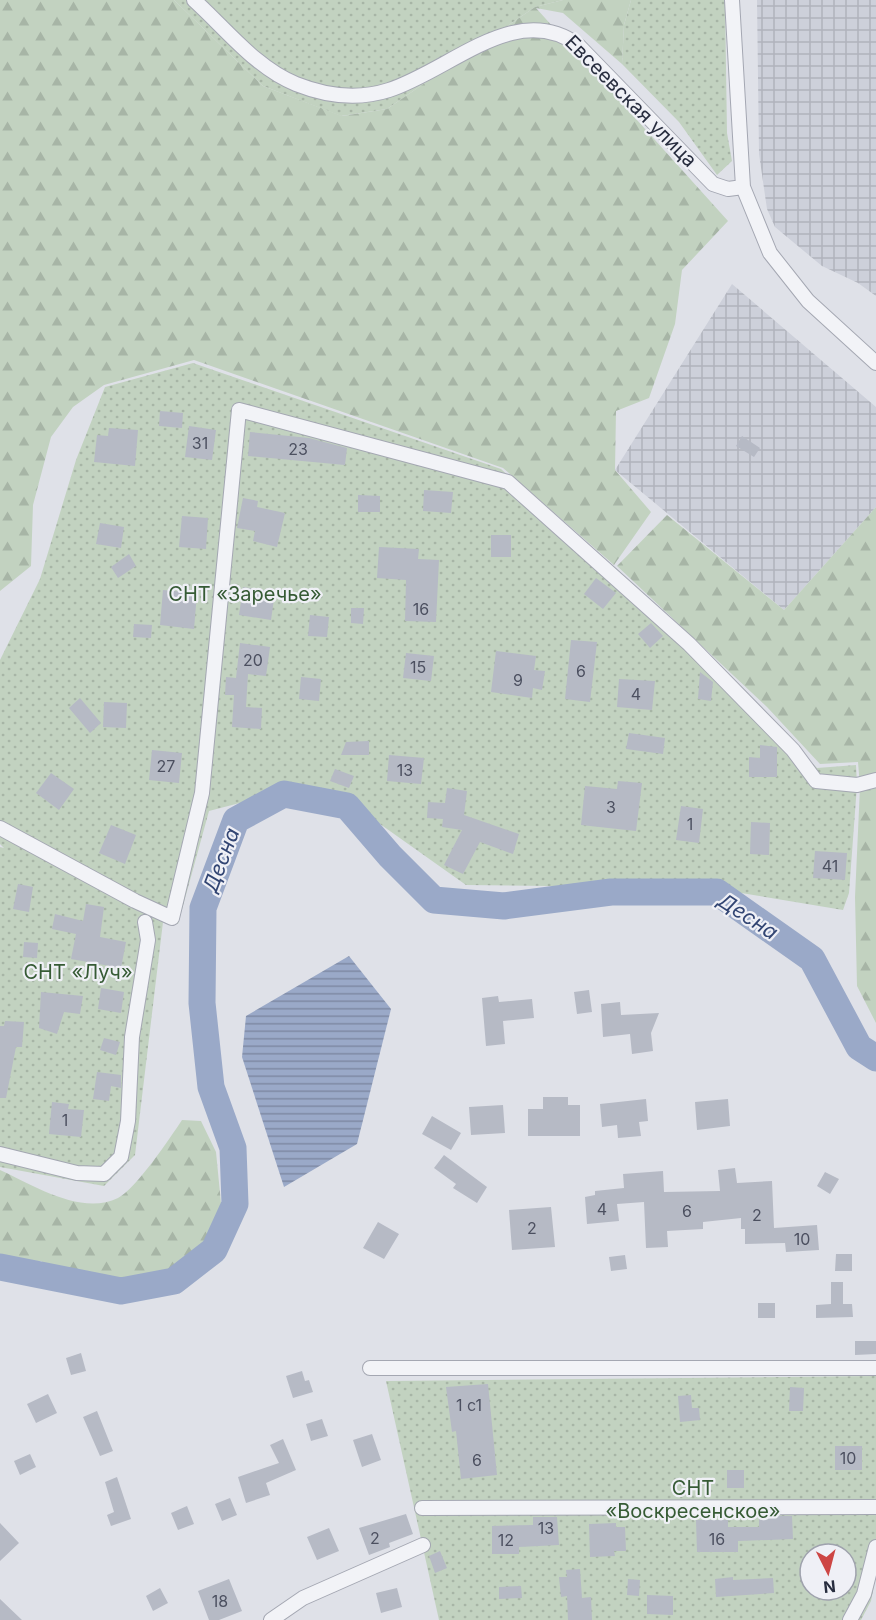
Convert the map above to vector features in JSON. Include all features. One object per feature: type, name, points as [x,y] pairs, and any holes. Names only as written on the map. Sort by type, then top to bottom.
[{"type":"street","name":"Евсеевская улица","points":[[194,0],[264,65],[294,84],[325,94],[358,96],[388,90],[412,81],[508,28],[546,26],[565,33],[579,45],[713,184],[728,189],[743,187]]},
{"type":"street","points":[[732,0],[743,187],[770,253],[808,301],[876,363]]},
{"type":"street","points":[[0,828],[135,901],[172,918],[202,793],[238,410],[508,482],[689,644],[793,750],[816,782],[857,785],[876,780]]},
{"type":"street","points":[[0,1154],[77,1173],[104,1174],[121,1157],[128,1121],[132,1037],[148,940],[145,922]]},
{"type":"street","points":[[370,1368],[876,1368]]},
{"type":"street","points":[[422,1508],[876,1507]]},
{"type":"street","points":[[271,1620],[303,1598],[423,1545]]},
{"type":"street","points":[[850,1620],[864,1594],[876,1547]]},
{"type":"shaded area","points":[[757,0],[876,0],[876,296],[858,283],[822,266],[775,227],[767,209],[759,154]]},
{"type":"shaded area","points":[[732,284],[876,407],[876,507],[784,610],[615,470]]},
{"type":"green space","points":[[0,0],[174,0],[263,86],[342,116],[387,109],[535,7],[563,0],[631,0],[624,25],[622,64],[563,13],[536,8],[728,221],[682,270],[675,324],[649,398],[616,411],[615,470],[651,512],[614,565],[503,468],[194,360],[104,385],[73,407],[51,437],[33,505],[31,566],[0,591]]},
{"type":"green space","points":[[174,0],[563,0],[535,7],[387,109],[341,116],[263,86]]},
{"type":"green space","points":[[631,0],[725,0],[727,133],[732,161],[717,175],[679,122],[622,64],[624,25]]},
{"type":"green space","name":"СНТ «Заречье»","points":[[193,363],[501,469],[719,669],[817,768],[856,765],[857,785],[849,893],[843,910],[711,888],[466,885],[349,802],[285,791],[209,811],[178,924],[163,922],[135,1155],[104,1186],[0,1167],[0,847],[4,848],[0,844],[0,660],[40,579],[76,460],[105,387]]},
{"type":"green space","points":[[876,507],[876,1023],[857,986],[855,897],[860,787],[858,762],[820,764],[767,707],[617,566],[667,515],[784,610]]},
{"type":"green space","points":[[182,1120],[201,1121],[216,1152],[221,1203],[211,1242],[170,1275],[120,1288],[72,1286],[52,1280],[51,1268],[41,1261],[20,1263],[0,1259],[0,1170],[42,1190],[73,1201],[104,1203],[118,1198],[134,1185]]},
{"type":"green space","name":"СНТ «Воскресенское»","points":[[876,1376],[876,1574],[871,1601],[861,1620],[439,1620],[386,1381]]},
{"type":"water","points":[[349,956],[391,1009],[357,1144],[284,1187],[242,1057],[246,1016]]},
{"type":"building","points":[[160,411],[183,413],[182,428],[159,426]]},
{"type":"building","points":[[189,426],[216,430],[212,460],[185,457]]},
{"type":"building","points":[[109,428],[138,430],[135,466],[94,462],[97,435],[108,436]]},
{"type":"building","points":[[250,432],[309,438],[347,448],[345,465],[248,456]]},
{"type":"building","points":[[742,436],[760,448],[754,457],[736,446]]},
{"type":"building","points":[[424,490],[453,492],[451,513],[423,511]]},
{"type":"building","points":[[358,495],[380,496],[380,512],[358,512]]},
{"type":"building","points":[[243,498],[258,501],[257,507],[285,513],[277,547],[253,541],[255,531],[237,528]]},
{"type":"building","points":[[182,516],[208,518],[206,549],[179,547]]},
{"type":"building","points":[[100,523],[124,527],[121,548],[96,544]]},
{"type":"building","points":[[491,535],[511,535],[511,557],[491,557]]},
{"type":"building","points":[[379,547],[419,549],[418,559],[439,560],[436,622],[405,621],[406,580],[377,578]]},
{"type":"building","points":[[129,554],[136,566],[118,578],[111,567]]},
{"type":"building","points":[[596,578],[616,593],[603,609],[584,594]]},
{"type":"building","points":[[243,587],[275,592],[271,620],[239,615]]},
{"type":"building","points":[[163,590],[197,593],[194,629],[160,625]]},
{"type":"building","points":[[351,608],[364,608],[363,624],[351,623]]},
{"type":"building","points":[[310,615],[329,617],[327,637],[308,636]]},
{"type":"building","points":[[651,623],[663,636],[650,648],[638,634]]},
{"type":"building","points":[[134,624],[152,625],[151,638],[133,637]]},
{"type":"building","points":[[571,640],[597,642],[590,702],[565,699]]},
{"type":"building","points":[[240,643],[270,647],[266,676],[248,674],[246,707],[262,708],[261,729],[232,727],[234,695],[225,695],[226,677],[236,678]]},
{"type":"building","points":[[496,651],[536,656],[534,670],[545,671],[542,690],[533,688],[532,698],[491,692]]},
{"type":"building","points":[[406,653],[434,656],[431,681],[403,678]]},
{"type":"building","points":[[700,672],[713,682],[711,701],[698,699]]},
{"type":"building","points":[[301,677],[321,679],[319,701],[299,699]]},
{"type":"building","points":[[619,679],[655,681],[652,710],[617,707]]},
{"type":"building","points":[[80,698],[101,723],[90,733],[69,708]]},
{"type":"building","points":[[104,702],[127,703],[126,728],[103,727]]},
{"type":"building","points":[[629,733],[665,738],[663,754],[626,749]]},
{"type":"building","points":[[369,741],[369,755],[341,755],[346,742]]},
{"type":"building","points":[[760,745],[777,747],[777,777],[749,777],[749,757],[760,758]]},
{"type":"building","points":[[152,750],[182,753],[179,783],[149,780]]},
{"type":"building","points":[[389,755],[424,758],[421,784],[387,781]]},
{"type":"building","points":[[335,769],[354,776],[349,788],[330,781]]},
{"type":"building","points":[[51,773],[74,789],[59,810],[36,793]]},
{"type":"building","points":[[618,781],[642,783],[636,831],[581,825],[585,786],[617,789]]},
{"type":"building","points":[[447,788],[467,791],[464,815],[519,834],[513,854],[480,842],[463,874],[444,865],[462,830],[442,827],[443,819],[427,818],[428,802],[445,803]]},
{"type":"building","points":[[681,806],[703,809],[699,843],[676,840]]},
{"type":"building","points":[[751,822],[770,823],[769,855],[750,854]]},
{"type":"building","points":[[111,825],[136,835],[125,864],[99,853]]},
{"type":"building","points":[[815,851],[847,853],[845,880],[813,878]]},
{"type":"building","points":[[18,884],[33,887],[29,912],[13,909]]},
{"type":"building","points":[[86,904],[104,907],[100,937],[126,942],[121,968],[71,959],[76,934],[52,929],[55,914],[83,921]]},
{"type":"building","points":[[24,942],[38,943],[37,958],[23,957]]},
{"type":"building","points":[[101,988],[124,992],[121,1013],[98,1009]]},
{"type":"building","points":[[589,990],[592,1012],[577,1014],[574,992]]},
{"type":"building","points":[[41,992],[83,996],[80,1014],[64,1012],[57,1034],[39,1028]]},
{"type":"building","points":[[498,996],[499,1002],[532,999],[534,1018],[503,1021],[505,1044],[486,1046],[482,998]]},
{"type":"building","points":[[620,1002],[621,1015],[659,1013],[651,1033],[653,1051],[632,1054],[630,1034],[603,1037],[601,1004]]},
{"type":"building","points":[[5,1021],[24,1022],[22,1047],[16,1047],[6,1098],[0,1098],[0,1026],[4,1026]]},
{"type":"building","points":[[104,1038],[120,1042],[116,1055],[100,1050]]},
{"type":"building","points":[[97,1072],[121,1075],[121,1088],[111,1086],[109,1101],[93,1099]]},
{"type":"building","points":[[543,1097],[568,1097],[568,1105],[580,1105],[580,1136],[528,1136],[528,1109],[543,1109]]},
{"type":"building","points":[[646,1099],[648,1121],[639,1122],[641,1136],[618,1138],[617,1125],[602,1127],[600,1104]]},
{"type":"building","points":[[728,1099],[730,1126],[697,1130],[695,1102]]},
{"type":"building","points":[[52,1102],[69,1104],[68,1109],[84,1110],[81,1137],[49,1134]]},
{"type":"building","points":[[503,1105],[505,1133],[471,1135],[469,1107]]},
{"type":"building","points":[[432,1116],[461,1133],[451,1150],[422,1134]]},
{"type":"building","points":[[444,1155],[487,1187],[477,1203],[453,1188],[456,1184],[434,1168]]},
{"type":"building","points":[[735,1168],[737,1183],[772,1181],[774,1228],[817,1225],[819,1250],[786,1252],[785,1243],[745,1244],[745,1229],[741,1229],[741,1218],[703,1222],[703,1229],[667,1231],[668,1247],[646,1248],[644,1202],[617,1204],[619,1221],[587,1224],[585,1197],[595,1195],[595,1191],[624,1188],[623,1174],[663,1171],[664,1192],[720,1191],[718,1170]]},
{"type":"building","points":[[825,1172],[839,1179],[830,1194],[817,1186]]},
{"type":"building","points":[[551,1207],[555,1247],[512,1250],[509,1210]]},
{"type":"building","points":[[378,1222],[399,1234],[384,1259],[363,1248]]},
{"type":"building","points":[[836,1254],[852,1254],[852,1271],[835,1271]]},
{"type":"building","points":[[625,1255],[627,1269],[611,1271],[609,1257]]},
{"type":"building","points":[[831,1282],[843,1282],[843,1304],[852,1304],[853,1317],[816,1318],[816,1305],[831,1304]]},
{"type":"building","points":[[758,1303],[775,1303],[775,1318],[758,1318]]},
{"type":"building","points":[[855,1341],[876,1341],[876,1354],[855,1355]]},
{"type":"building","points":[[81,1353],[86,1371],[71,1375],[66,1358]]},
{"type":"building","points":[[302,1371],[305,1381],[309,1380],[313,1392],[293,1398],[286,1376]]},
{"type":"building","points":[[488,1384],[497,1475],[461,1479],[456,1431],[452,1432],[446,1387]]},
{"type":"building","points":[[790,1387],[804,1388],[803,1411],[789,1411]]},
{"type":"building","points":[[48,1394],[57,1413],[36,1423],[27,1404]]},
{"type":"building","points":[[691,1395],[692,1408],[699,1408],[700,1420],[680,1422],[678,1396]]},
{"type":"building","points":[[97,1411],[113,1451],[100,1456],[83,1417]]},
{"type":"building","points":[[322,1419],[328,1436],[311,1441],[306,1424]]},
{"type":"building","points":[[372,1434],[381,1460],[362,1467],[353,1440]]},
{"type":"building","points":[[283,1439],[296,1470],[266,1483],[270,1495],[246,1503],[238,1477],[279,1463],[270,1445]]},
{"type":"building","points":[[835,1446],[862,1446],[862,1470],[835,1470]]},
{"type":"building","points":[[30,1454],[36,1467],[20,1475],[14,1461]]},
{"type":"building","points":[[727,1470],[744,1470],[744,1488],[727,1488]]},
{"type":"building","points":[[117,1477],[131,1519],[111,1526],[107,1515],[114,1512],[105,1482]]},
{"type":"building","points":[[230,1498],[237,1515],[222,1521],[215,1504]]},
{"type":"building","points":[[187,1506],[194,1524],[178,1530],[171,1513]]},
{"type":"building","points":[[406,1514],[413,1534],[389,1543],[390,1547],[369,1555],[359,1528]]},
{"type":"building","points":[[759,1516],[792,1516],[793,1539],[738,1541],[738,1552],[697,1552],[696,1520],[728,1520],[728,1527],[759,1527]]},
{"type":"building","points":[[533,1517],[557,1517],[559,1545],[519,1547],[519,1554],[492,1554],[492,1526],[533,1525]]},
{"type":"building","points":[[0,1523],[19,1543],[0,1561]]},
{"type":"building","points":[[616,1523],[616,1527],[625,1527],[626,1551],[614,1551],[615,1556],[590,1557],[589,1524]]},
{"type":"building","points":[[329,1528],[339,1551],[317,1560],[307,1537]]},
{"type":"building","points":[[440,1551],[447,1568],[435,1573],[429,1556]]},
{"type":"building","points":[[580,1569],[582,1598],[591,1597],[592,1620],[568,1620],[567,1596],[561,1597],[559,1577],[567,1577],[566,1570]]},
{"type":"building","points":[[733,1577],[733,1580],[773,1578],[774,1593],[716,1597],[715,1579]]},
{"type":"building","points":[[229,1579],[242,1611],[219,1620],[209,1620],[198,1591]]},
{"type":"building","points":[[628,1579],[640,1580],[639,1596],[627,1595]]},
{"type":"building","points":[[521,1586],[522,1598],[499,1599],[499,1587]]},
{"type":"building","points":[[160,1588],[168,1603],[153,1611],[146,1596]]},
{"type":"building","points":[[397,1588],[402,1607],[381,1613],[376,1593]]},
{"type":"building","points":[[647,1595],[673,1596],[673,1615],[647,1614]]},
{"type":"building","points":[[0,1599],[22,1620],[0,1620]]},
{"type":"waterway","name":"Десна","points":[[0,1267],[121,1291],[174,1281],[214,1250],[235,1204],[233,1148],[211,1087],[202,1003],[203,908],[236,820],[284,794],[347,806],[390,856],[434,900],[504,906],[611,892],[717,892],[812,959],[859,1047],[876,1058]]},
{"type":"park label","name":"СНТ «Луч»","points":[[78,972]]}]
